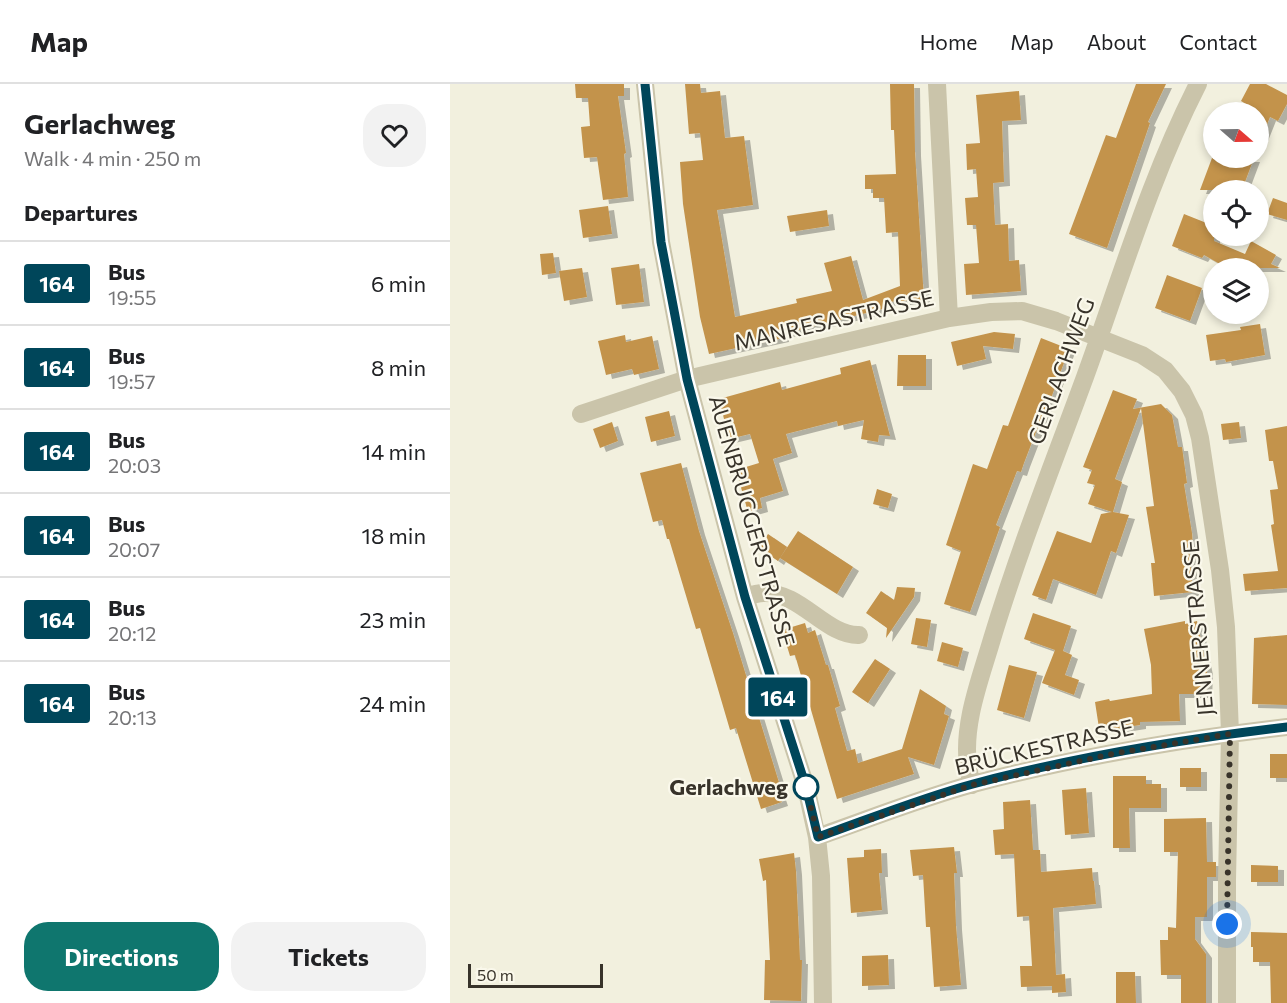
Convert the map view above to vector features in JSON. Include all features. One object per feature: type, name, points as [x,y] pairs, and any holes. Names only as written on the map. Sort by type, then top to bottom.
[{"type":"street","name":"AUENBRUGGERSTRASSE","points":[[645,84],[661,242],[687,379],[745,597],[806,787],[818,837],[821,876],[823,1003]]},
{"type":"street","points":[[937,84],[949,318]]},
{"type":"street","name":"GERLACHWEG","points":[[972,785],[966,764],[971,712],[1011,575],[1099,338],[1149,194],[1198,84]]},
{"type":"street","name":"MANRESASTRASSE","points":[[581,414],[687,379],[949,318],[991,312],[1022,311],[1056,321],[1099,338]]},
{"type":"street","name":"JENNERSTRASSE","points":[[1099,338],[1142,355],[1165,370],[1182,391],[1194,415],[1200,438],[1226,627],[1230,734],[1227,1003]]},
{"type":"street","points":[[745,597],[765,593],[789,598],[847,635],[859,635]]},
{"type":"street","name":"BRÜCKESTRASSE","points":[[818,837],[972,785],[1112,754],[1287,727]]},
{"type":"building","points":[[575,84],[624,84],[624,96],[618,96],[626,153],[624,154],[628,197],[603,200],[597,157],[584,158],[581,127],[590,126],[588,98],[576,98]]},
{"type":"building","points":[[685,84],[700,84],[701,93],[720,91],[725,138],[744,136],[753,205],[717,210],[735,317],[797,303],[796,299],[832,291],[824,263],[851,256],[863,300],[900,286],[898,232],[886,233],[884,198],[873,198],[873,189],[865,189],[865,175],[896,174],[894,130],[891,130],[890,84],[914,84],[915,152],[924,300],[883,302],[886,308],[783,334],[783,338],[709,354],[700,317],[683,204],[680,162],[703,160],[700,133],[689,134]]},
{"type":"building","points":[[1136,84],[1166,84],[1148,122],[1150,123],[1107,248],[1069,234],[1106,135],[1116,138]]},
{"type":"building","points":[[1250,84],[1266,84],[1287,95],[1287,104],[1278,121],[1270,117],[1269,120],[1269,102],[1241,101]]},
{"type":"building","points":[[1019,91],[1021,120],[1002,121],[1004,182],[993,183],[995,225],[1008,224],[1009,261],[1019,260],[1021,291],[966,295],[964,264],[979,263],[976,225],[967,225],[965,198],[978,197],[976,169],[967,170],[966,144],[980,143],[976,95]]},
{"type":"building","points":[[1208,168],[1250,168],[1246,180],[1204,180]]},
{"type":"building","points":[[1273,198],[1287,203],[1287,220],[1269,215]]},
{"type":"building","points":[[608,206],[612,234],[583,238],[579,210]]},
{"type":"building","points":[[827,210],[829,226],[790,232],[787,216]]},
{"type":"building","points":[[1184,214],[1203,222],[1203,246],[1226,246],[1245,254],[1249,246],[1260,246],[1276,255],[1271,264],[1280,268],[1269,268],[1269,258],[1209,258],[1204,255],[1202,258],[1172,246]]},
{"type":"building","points":[[553,253],[556,273],[542,275],[540,254]]},
{"type":"building","points":[[639,264],[644,302],[616,305],[611,268]]},
{"type":"building","points":[[582,268],[587,297],[564,301],[559,271]]},
{"type":"building","points":[[1167,275],[1202,288],[1190,321],[1155,308]]},
{"type":"building","points":[[1260,324],[1265,355],[1226,362],[1225,359],[1210,361],[1206,335],[1241,330],[1240,327]]},
{"type":"building","points":[[994,332],[1015,334],[1013,349],[983,346],[986,359],[957,366],[951,342]]},
{"type":"building","points":[[625,335],[626,342],[652,336],[659,369],[634,375],[632,369],[606,375],[598,341]]},
{"type":"building","points":[[1041,338],[1069,349],[1021,472],[1017,471],[996,525],[1000,527],[970,612],[944,604],[961,551],[946,545],[973,464],[987,469],[1003,425],[1008,426]]},
{"type":"building","points":[[898,355],[926,355],[926,386],[897,386]]},
{"type":"building","points":[[870,360],[890,436],[879,435],[878,442],[861,439],[864,420],[838,426],[837,421],[786,434],[792,453],[773,459],[783,491],[760,498],[762,508],[748,512],[736,470],[759,463],[750,434],[729,439],[719,399],[780,382],[782,390],[841,374],[840,368]]},
{"type":"building","points":[[1113,390],[1137,399],[1133,409],[1161,404],[1172,415],[1178,447],[1182,447],[1187,483],[1184,484],[1192,533],[1193,549],[1189,549],[1193,592],[1154,596],[1151,563],[1155,563],[1146,507],[1154,506],[1141,408],[1115,479],[1122,482],[1113,512],[1129,515],[1116,553],[1111,551],[1096,595],[1053,579],[1046,600],[1032,595],[1057,531],[1091,543],[1101,514],[1112,512],[1088,504],[1095,485],[1087,483],[1092,470],[1083,467]]},
{"type":"building","points":[[669,411],[675,436],[651,442],[645,417]]},
{"type":"building","points":[[612,422],[618,441],[600,448],[593,429]]},
{"type":"building","points":[[1239,422],[1241,438],[1223,440],[1221,424]]},
{"type":"building","points":[[1287,426],[1287,588],[1245,591],[1243,574],[1278,571],[1271,525],[1274,524],[1270,490],[1278,489],[1273,461],[1269,461],[1265,430]]},
{"type":"building","points":[[681,463],[699,531],[781,789],[778,790],[782,802],[761,809],[736,728],[730,730],[700,628],[696,629],[669,539],[667,539],[662,520],[653,522],[640,473]]},
{"type":"building","points":[[877,489],[892,494],[888,508],[873,504]]},
{"type":"building","points":[[798,531],[853,567],[837,594],[780,558]]},
{"type":"building","points":[[768,534],[787,547],[778,561],[759,548]]},
{"type":"building","points":[[897,587],[915,588],[914,597],[886,638],[887,628],[866,613],[881,591],[894,600]]},
{"type":"building","points":[[1033,613],[1071,626],[1063,651],[1072,655],[1065,675],[1079,680],[1074,695],[1042,683],[1055,650],[1024,639]]},
{"type":"building","points":[[916,618],[931,620],[927,647],[911,644]]},
{"type":"building","points":[[1185,621],[1185,624],[1197,621],[1207,671],[1206,694],[1179,694],[1180,721],[1140,722],[1140,725],[1114,729],[1113,725],[1099,728],[1095,702],[1152,694],[1151,665],[1144,629]]},
{"type":"building","points":[[805,623],[808,633],[815,630],[826,665],[828,665],[840,706],[835,708],[847,751],[855,749],[858,763],[902,749],[920,689],[946,706],[944,714],[949,716],[934,765],[908,757],[914,774],[837,799],[795,655],[790,656],[782,630]]},
{"type":"building","points":[[1287,635],[1287,705],[1252,704],[1254,638]]},
{"type":"building","points":[[942,642],[963,648],[958,667],[937,661]]},
{"type":"building","points":[[875,659],[890,669],[868,703],[852,692]]},
{"type":"building","points":[[1009,665],[1037,672],[1024,718],[997,710]]},
{"type":"building","points":[[1270,754],[1287,754],[1287,778],[1270,778]]},
{"type":"building","points":[[1180,768],[1201,768],[1201,787],[1180,787]]},
{"type":"building","points":[[1113,776],[1146,776],[1146,784],[1161,784],[1161,808],[1129,808],[1130,848],[1113,848]]},
{"type":"building","points":[[1086,788],[1089,833],[1065,835],[1062,790]]},
{"type":"building","points":[[1030,800],[1033,850],[1040,850],[1041,872],[1092,868],[1096,904],[1053,908],[1056,975],[1065,974],[1066,992],[1052,993],[1052,986],[1021,987],[1020,966],[1032,966],[1029,916],[1017,917],[1014,854],[995,855],[993,830],[1004,829],[1003,802]]},
{"type":"building","points":[[1206,818],[1207,862],[1216,862],[1216,877],[1207,877],[1207,917],[1195,917],[1195,939],[1206,954],[1206,1003],[1181,1003],[1181,975],[1161,975],[1160,940],[1168,940],[1168,927],[1176,928],[1178,852],[1164,852],[1164,819]]},
{"type":"building","points":[[954,847],[957,873],[954,873],[956,926],[961,985],[934,987],[930,927],[926,927],[923,875],[913,876],[910,850]]},
{"type":"building","points":[[881,849],[882,873],[879,873],[882,910],[851,913],[847,858],[864,857],[864,850]]},
{"type":"building","points":[[794,853],[800,960],[802,960],[801,1001],[764,1000],[765,960],[770,960],[766,880],[763,881],[759,859]]},
{"type":"building","points":[[1251,865],[1278,866],[1278,882],[1251,882]]},
{"type":"building","points":[[1251,932],[1287,933],[1287,1003],[1271,1003],[1270,962],[1253,962]]},
{"type":"building","points":[[888,955],[889,985],[862,986],[862,956]]},
{"type":"building","points":[[1116,972],[1135,972],[1136,1003],[1116,1003]]},
{"type":"bus line","name":"164","points":[[645,84],[661,242],[687,379],[745,597],[806,787],[818,837],[972,785],[1055,765],[1230,734],[1287,727]]},
{"type":"place","name":"Gerlachweg","points":[[806,787]]},
{"type":"route","points":[[806,787],[818,837],[972,785],[1055,765],[1230,734],[1227,924]]}]
